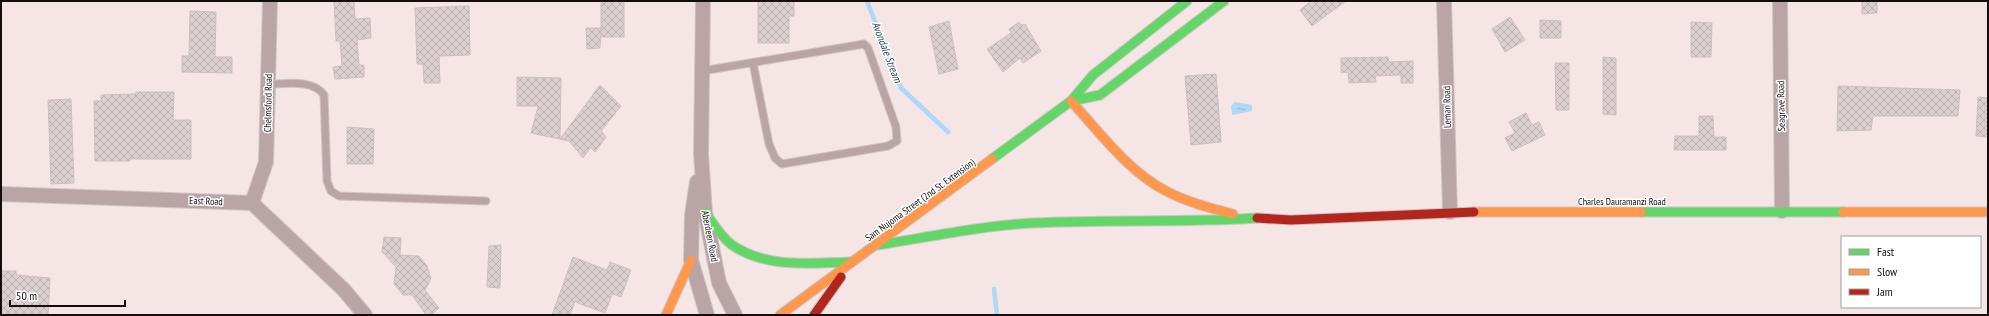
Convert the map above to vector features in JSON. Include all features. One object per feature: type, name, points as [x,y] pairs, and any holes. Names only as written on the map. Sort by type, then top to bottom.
[{"type":"main road","name":"Sam Nujoma Street (2nd St. Extension)","points":[[780,315],[876,246],[1071,101],[1093,75],[1187,1]]},
{"type":"main road","name":"Sam Nujoma Street (2nd St. Extension)","points":[[1071,101],[1100,95],[1224,1]]},
{"type":"main road","points":[[1071,101],[1112,146],[1146,179],[1169,193],[1191,202],[1215,210],[1257,218]]},
{"type":"main road","points":[[705,212],[732,244],[766,260],[787,264],[852,262]]},
{"type":"main road","name":"Charles Dauramanzi Road","points":[[1257,218],[1291,220],[1450,212],[1988,212]]},
{"type":"main road","points":[[876,246],[994,227],[1030,223],[1070,221],[1180,223],[1257,218]]},
{"type":"main road","points":[[666,315],[690,260]]},
{"type":"main road","points":[[814,315],[852,262]]},
{"type":"street","name":"Chelmsford Road","points":[[252,203],[266,162],[270,1]]},
{"type":"street","name":"Aberdeen Road","points":[[703,1],[701,154],[705,212],[719,283],[735,315]]},
{"type":"street","name":"Leman Road","points":[[1444,1],[1450,212]]},
{"type":"street","name":"Seagrave Road","points":[[1780,1],[1782,211]]},
{"type":"street","name":"Aberdeen Road","points":[[701,154],[692,215],[690,260],[707,315]]},
{"type":"street","name":"East Road","points":[[1,194],[252,203]]},
{"type":"street","points":[[252,203],[344,290],[365,315]]},
{"type":"lane","points":[[702,71],[864,44],[868,48],[896,127],[896,141],[888,146],[782,164],[775,158],[769,144],[753,63]]},
{"type":"lane","points":[[268,84],[310,85],[319,89],[324,95],[326,181],[331,191],[339,196],[486,201]]},
{"type":"water","points":[[1235,102],[1252,105],[1252,111],[1232,115],[1231,106]]},
{"type":"building","points":[[354,1],[355,19],[370,18],[371,38],[357,40],[359,65],[364,65],[364,77],[335,79],[333,67],[342,66],[340,41],[336,41],[334,2]]},
{"type":"building","points":[[601,1],[624,1],[624,37],[601,37]]},
{"type":"building","points":[[758,1],[794,1],[794,16],[789,16],[789,43],[758,43]]},
{"type":"building","points":[[1311,1],[1346,1],[1312,26],[1300,10]]},
{"type":"building","points":[[1862,1],[1877,1],[1877,13],[1862,14]]},
{"type":"building","points":[[469,6],[470,55],[439,56],[440,83],[424,83],[423,64],[417,64],[415,8]]},
{"type":"building","points":[[190,11],[216,12],[215,57],[232,57],[232,73],[182,72],[182,56],[189,56]]},
{"type":"building","points":[[1510,17],[1525,40],[1505,52],[1492,29]]},
{"type":"building","points":[[1540,20],[1561,21],[1561,38],[1540,38]]},
{"type":"building","points":[[949,21],[958,69],[939,74],[929,27]]},
{"type":"building","points":[[1019,22],[1021,25],[1025,24],[1041,51],[1023,63],[1020,58],[1003,72],[987,49],[1011,33],[1009,29]]},
{"type":"building","points":[[1691,22],[1712,23],[1711,57],[1691,57]]},
{"type":"building","points":[[586,28],[601,28],[600,48],[587,49]]},
{"type":"building","points":[[1388,57],[1389,62],[1413,61],[1413,83],[1401,83],[1401,75],[1375,76],[1376,82],[1349,83],[1348,72],[1341,73],[1341,58]]},
{"type":"building","points":[[1603,57],[1616,58],[1616,115],[1603,114]]},
{"type":"building","points":[[1555,63],[1569,63],[1569,110],[1556,110]]},
{"type":"building","points":[[1216,74],[1221,142],[1191,145],[1185,76]]},
{"type":"building","points":[[517,77],[561,78],[560,139],[600,85],[621,106],[601,131],[606,137],[595,152],[591,147],[583,158],[569,141],[531,133],[538,106],[517,106]]},
{"type":"building","points":[[1838,86],[1960,90],[1958,116],[1873,116],[1871,130],[1837,131]]},
{"type":"building","points":[[136,92],[174,92],[173,120],[191,120],[191,159],[130,159],[130,161],[95,161],[94,101],[101,101],[101,95],[136,94]]},
{"type":"building","points":[[1978,97],[1988,98],[1988,137],[1976,136]]},
{"type":"building","points":[[71,99],[74,183],[51,184],[48,100]]},
{"type":"building","points":[[1526,113],[1532,125],[1539,122],[1545,135],[1512,151],[1505,138],[1515,133],[1509,122]]},
{"type":"building","points":[[1699,116],[1713,116],[1714,137],[1726,137],[1726,150],[1674,150],[1675,136],[1699,136]]},
{"type":"building","points":[[347,127],[374,129],[373,164],[347,164]]},
{"type":"building","points":[[384,237],[401,238],[400,255],[419,256],[427,266],[431,279],[425,290],[439,308],[431,315],[426,315],[412,295],[403,295],[394,284],[396,267],[382,252]]},
{"type":"building","points":[[501,245],[500,288],[487,287],[489,246]]},
{"type":"building","points":[[573,257],[607,270],[610,262],[631,270],[621,297],[612,294],[605,313],[575,302],[570,315],[552,315]]},
{"type":"building","points":[[1,271],[16,271],[16,275],[50,278],[48,315],[1,315]]},
{"type":"waterway","name":"Avondale Stream","points":[[867,1],[901,88],[948,132]]},
{"type":"waterway","name":"Avondale Stream","points":[[994,289],[997,315]]},
{"type":"traffic: fast","points":[[992,159],[1071,101],[1093,75],[1187,1]]},
{"type":"traffic: fast","points":[[1071,101],[1100,95],[1224,1]]},
{"type":"traffic: fast","points":[[705,212],[717,230],[728,242],[746,253],[760,258],[790,263],[852,262]]},
{"type":"traffic: fast","points":[[1641,212],[1843,212]]},
{"type":"traffic: fast","points":[[878,245],[1013,224],[1257,218]]},
{"type":"traffic: slow","points":[[1071,101],[1115,150],[1152,183],[1182,198],[1233,214]]},
{"type":"traffic: slow","points":[[780,315],[992,159]]},
{"type":"traffic: slow","points":[[1474,212],[1641,212]]},
{"type":"traffic: slow","points":[[1843,212],[1988,212]]},
{"type":"traffic: slow","points":[[666,315],[691,260]]},
{"type":"traffic: jam","points":[[1257,218],[1291,220],[1474,212]]},
{"type":"traffic: jam","points":[[814,315],[841,277]]}]
